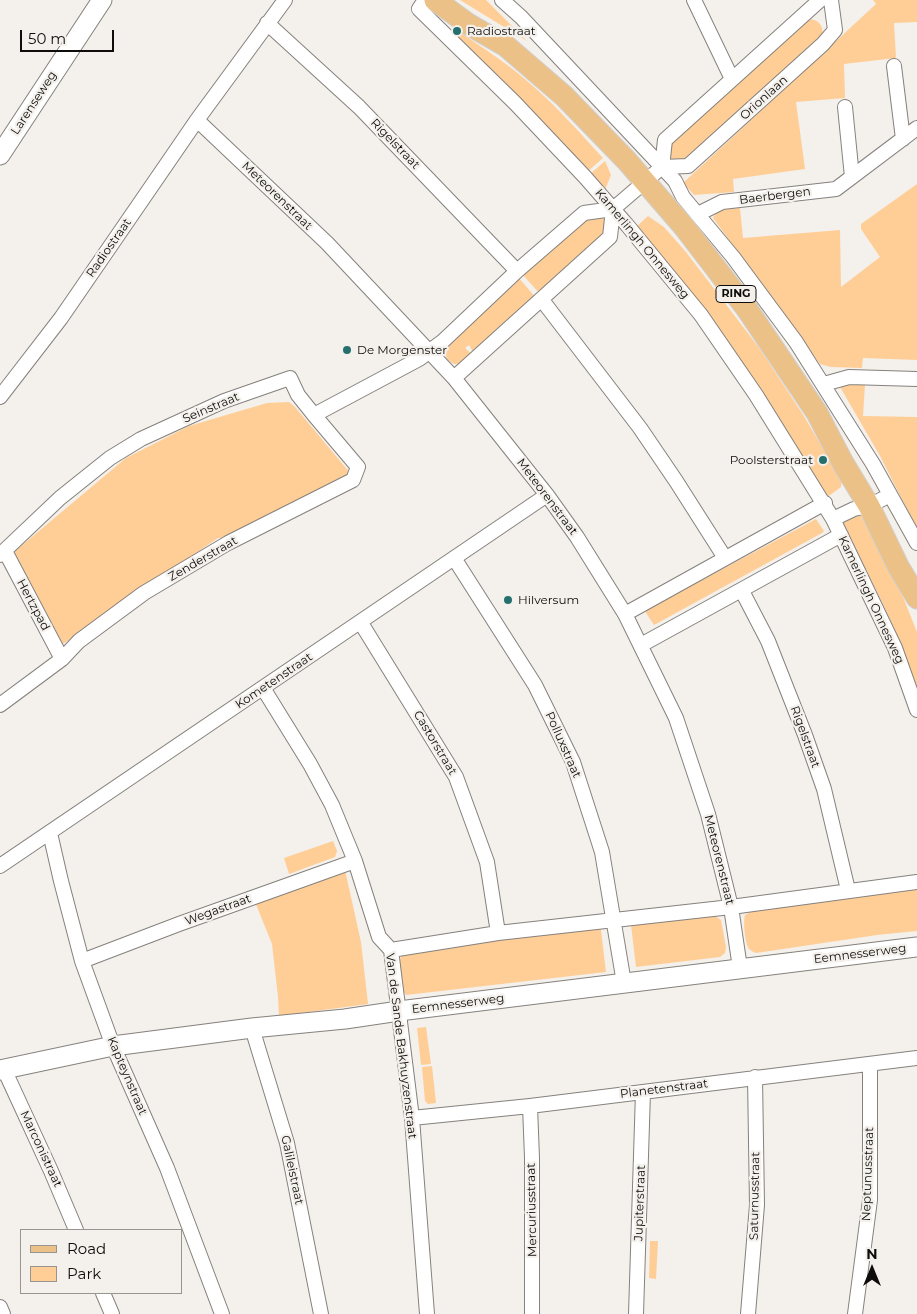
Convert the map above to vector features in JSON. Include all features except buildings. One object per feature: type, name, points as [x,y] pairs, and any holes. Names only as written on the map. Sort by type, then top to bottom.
[{"type":"main road","name":"RING","points":[[436,0],[468,24],[506,46],[571,103],[685,228],[747,309],[817,413],[853,458],[879,501],[906,562],[915,593]]},
{"type":"street","name":"Larenseweg","points":[[0,155],[102,0]]},
{"type":"street","name":"Radiostraat","points":[[0,397],[61,318],[197,120],[285,0]]},
{"type":"street","name":"Kamerlingh Onnesweg","points":[[425,0],[419,9],[515,103],[613,209],[701,314],[756,395],[825,503],[895,648],[917,710]]},
{"type":"street","points":[[502,0],[675,181],[683,196],[768,303],[824,384],[874,464],[879,501],[917,543]]},
{"type":"street","points":[[694,0],[732,78]]},
{"type":"street","points":[[314,415],[419,359],[442,342],[516,270],[584,212],[613,209],[662,167],[665,140],[820,0]]},
{"type":"street","name":"Orionlaan","points":[[662,167],[688,166],[823,44],[835,30],[831,0]]},
{"type":"street","name":"Rigelstraat","points":[[267,24],[359,107],[516,270]]},
{"type":"street","points":[[894,66],[902,138]]},
{"type":"street","points":[[845,108],[852,177]]},
{"type":"street","name":"Meteorenstraat","points":[[197,120],[327,243],[454,378],[547,495],[577,537],[625,614],[676,718],[708,814],[731,907],[740,968]]},
{"type":"street","name":"Baerbergen","points":[[698,214],[722,202],[836,189],[917,128]]},
{"type":"street","points":[[454,378],[542,300],[610,236],[613,209]]},
{"type":"street","points":[[542,300],[640,428],[725,558]]},
{"type":"street","points":[[824,384],[849,377],[917,379]]},
{"type":"street","name":"Seinstraat","points":[[2,553],[60,498],[110,458],[141,439],[224,402],[290,378],[298,395],[314,415]]},
{"type":"street","name":"Zenderstraat","points":[[0,705],[62,658],[79,641],[144,593],[228,543],[353,480],[358,467],[314,415]]},
{"type":"street","name":"Kometenstraat","points":[[0,866],[361,623],[547,495]]},
{"type":"street","points":[[833,519],[854,509],[879,501]]},
{"type":"street","points":[[625,614],[825,503]]},
{"type":"street","points":[[641,645],[841,535]]},
{"type":"street","name":"Hertzpad","points":[[2,553],[62,658]]},
{"type":"street","name":"Polluxstraat","points":[[454,558],[535,685],[573,762],[602,852],[624,983]]},
{"type":"street","name":"Rigelstraat","points":[[742,590],[768,641],[806,735],[824,789],[848,890]]},
{"type":"street","name":"Castorstraat","points":[[361,623],[456,776],[487,862],[498,933]]},
{"type":"street","name":"Van de Sande Bakhuyzenstraat","points":[[263,688],[310,764],[332,805],[355,861],[379,937],[391,950],[412,1118],[427,1314]]},
{"type":"street","name":"Kapteynstraat","points":[[50,833],[82,961],[113,1046],[167,1168],[222,1314]]},
{"type":"street","name":"Wegastraat","points":[[82,961],[355,861]]},
{"type":"street","points":[[391,950],[498,933],[731,907],[917,882]]},
{"type":"street","name":"Eemnesserweg","points":[[2,1069],[113,1046],[252,1028],[345,1019],[917,947]]},
{"type":"street","name":"Galileistraat","points":[[252,1028],[287,1143],[321,1314]]},
{"type":"street","name":"Planetenstraat","points":[[412,1118],[530,1106],[917,1058]]},
{"type":"street","name":"Neptunusstraat","points":[[855,1314],[870,1200],[870,1064]]},
{"type":"street","name":"Marconistraat","points":[[2,1069],[52,1171],[76,1229]]},
{"type":"street","name":"Saturnusstraat","points":[[748,1314],[757,1205],[755,1077]]},
{"type":"street","name":"Jupiterstraat","points":[[636,1314],[643,1092]]},
{"type":"street","name":"Mercuriusstraat","points":[[530,1106],[532,1314]]},
{"type":"street","points":[[103,1294],[112,1314]]},
{"type":"street","points":[[0,1307],[3,1314]]},
{"type":"green space","points":[[460,0],[486,0],[527,41]]},
{"type":"green space","points":[[873,0],[917,0],[917,22],[894,23],[896,58],[844,64],[845,98],[796,102],[805,169],[733,179],[734,192],[694,195],[683,183],[876,4]]},
{"type":"green space","points":[[809,19],[820,24],[823,35],[686,162],[671,162],[666,152],[669,142],[802,22]]},
{"type":"green space","points":[[457,30],[525,79],[561,113],[603,158],[586,173],[453,36]]},
{"type":"green space","points":[[605,161],[611,175],[605,190],[589,175]]},
{"type":"green space","points":[[917,184],[917,360],[863,358],[862,368],[831,367],[820,364],[713,218],[721,210],[740,208],[743,238],[840,230],[841,287],[880,257],[861,229],[861,224]]},
{"type":"green space","points":[[601,216],[605,220],[607,231],[540,294],[523,275],[587,217]]},
{"type":"green space","points":[[648,216],[664,227],[686,252],[760,349],[802,413],[842,480],[841,487],[826,498],[756,382],[635,228]]},
{"type":"green space","points":[[519,278],[536,298],[474,354],[469,345],[465,348],[473,355],[464,362],[455,364],[449,361],[445,355],[444,348]]},
{"type":"green space","points":[[845,384],[865,384],[863,416],[917,417],[917,529],[880,456],[840,387]]},
{"type":"green space","points":[[289,402],[351,474],[236,537],[218,538],[63,644],[14,552],[126,458],[189,426],[267,403]]},
{"type":"green space","points":[[860,514],[899,587],[917,632],[917,688],[910,667],[873,583],[842,523]]},
{"type":"green space","points":[[816,519],[824,531],[822,533],[654,625],[646,613],[646,610]]},
{"type":"green space","points":[[333,841],[337,851],[335,857],[289,874],[284,858]]},
{"type":"green space","points":[[345,870],[361,942],[368,1004],[279,1016],[272,944],[255,902]]},
{"type":"green space","points":[[917,888],[917,931],[756,953],[750,950],[748,946],[744,918],[750,912],[750,907]]},
{"type":"green space","points":[[713,912],[721,920],[726,947],[725,953],[720,957],[636,967],[631,925]]},
{"type":"green space","points":[[597,926],[601,930],[606,972],[406,995],[399,979],[400,960],[405,950]]},
{"type":"green space","points":[[426,1027],[431,1064],[421,1065],[417,1028]]},
{"type":"green space","points":[[432,1066],[436,1103],[428,1104],[425,1101],[422,1067]]},
{"type":"green space","points":[[650,1241],[658,1241],[656,1279],[649,1278]]},
{"type":"place","name":"Radiostraat","points":[[457,31]]},
{"type":"place","name":"De Morgenster","points":[[347,350]]},
{"type":"place","name":"Poolsterstraat","points":[[823,460]]},
{"type":"place","name":"Hilversum","points":[[508,600]]}]
